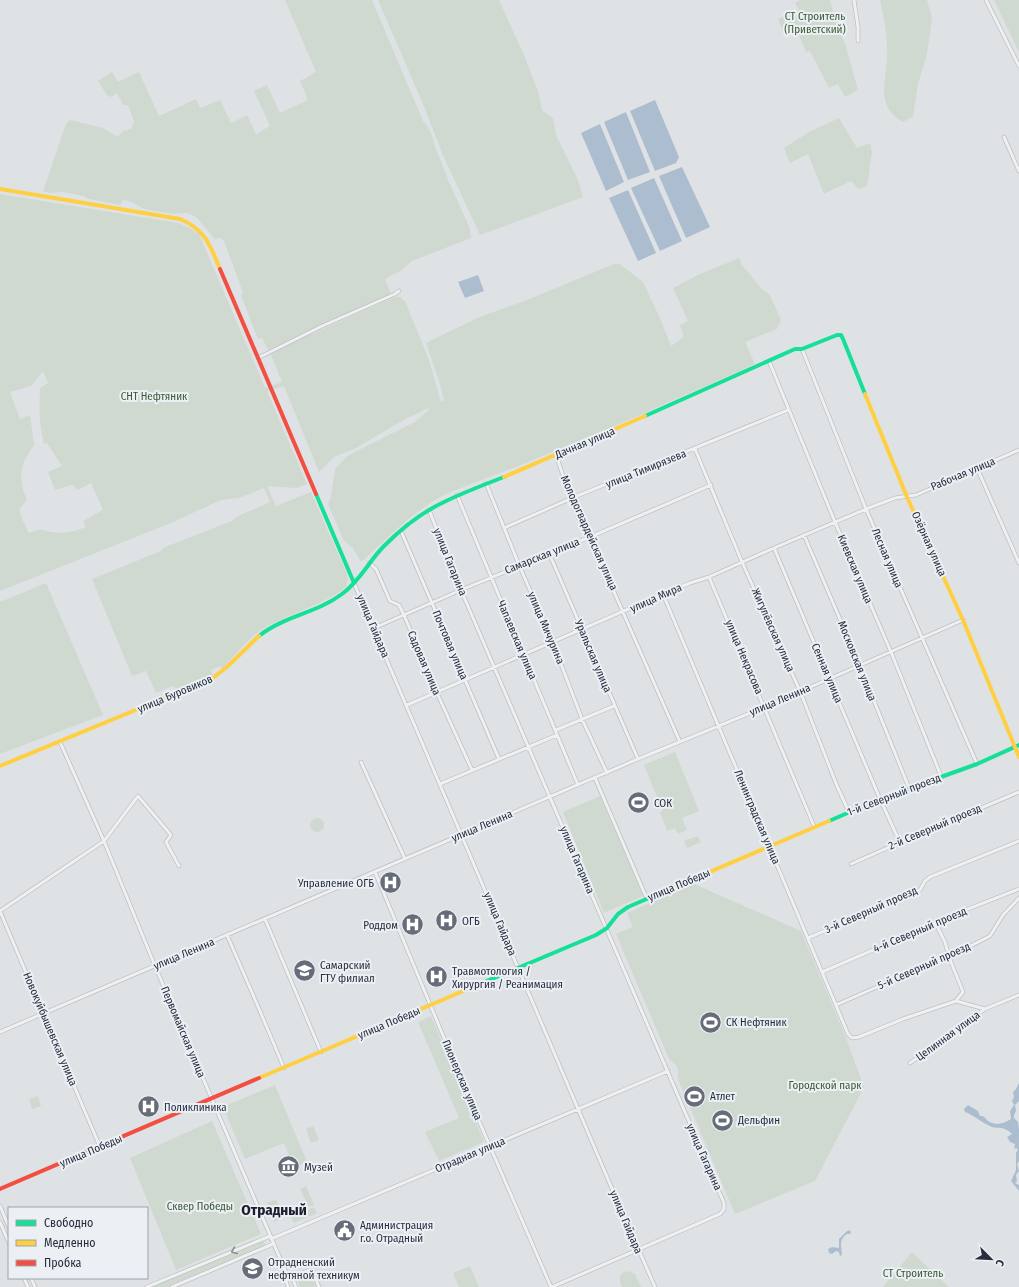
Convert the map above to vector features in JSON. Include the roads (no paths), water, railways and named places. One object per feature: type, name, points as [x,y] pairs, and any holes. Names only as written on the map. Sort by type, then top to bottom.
[{"type":"street","points":[[854,0],[858,27],[858,41]]},
{"type":"street","points":[[986,0],[1019,66]]},
{"type":"street","points":[[1004,137],[1019,171]]},
{"type":"street","points":[[0,189],[174,217],[190,223],[204,234],[354,583]]},
{"type":"street","points":[[258,358],[320,327],[399,291]]},
{"type":"street","name":"Дачная улица","points":[[354,583],[379,551],[401,532],[429,510],[457,495],[641,419],[795,349],[802,349],[837,335]]},
{"type":"street","name":"Озёрная улица","points":[[837,335],[841,335],[843,339],[907,497],[963,620],[1017,746],[1019,757]]},
{"type":"street","name":"Лесная улица","points":[[802,349],[866,509],[977,764]]},
{"type":"street","name":"Киевская улица","points":[[769,361],[788,410],[891,652],[941,776]]},
{"type":"street","name":"улица Тимирязева","points":[[504,528],[572,498],[788,410]]},
{"type":"street","name":"Жигулёвская улица","points":[[695,449],[742,562],[800,691],[837,786],[849,812]]},
{"type":"street","name":"Рабочая улица","points":[[907,497],[916,495],[1019,450]]},
{"type":"street","name":"Молодогвардейская улица","points":[[556,455],[572,498],[624,612],[680,742]]},
{"type":"street","points":[[977,468],[1019,563]]},
{"type":"street","name":"улица Мичурина","points":[[486,483],[519,565],[553,643],[582,719],[607,773]]},
{"type":"street","name":"Самарская улица","points":[[374,628],[519,565],[590,537],[711,485]]},
{"type":"street","name":"Чапаевская улица","points":[[457,495],[578,785]]},
{"type":"street","name":"улица Мира","points":[[407,705],[663,594],[709,577],[866,509],[895,498],[907,497]]},
{"type":"street","name":"улица Гагарина","points":[[429,510],[494,668],[724,1203],[724,1209],[720,1214],[638,1249]]},
{"type":"street","name":"Почтовая улица","points":[[401,532],[499,759]]},
{"type":"street","name":"Московская улица","points":[[804,535],[860,666],[909,788]]},
{"type":"street","name":"Сенная улица","points":[[774,548],[896,836],[902,840]]},
{"type":"street","name":"Уральская улица","points":[[549,553],[638,759]]},
{"type":"street","name":"Садовая улица","points":[[369,563],[376,569],[390,601],[399,605],[404,615],[436,692],[472,770]]},
{"type":"street","name":"улица Некрасова","points":[[709,577],[814,826]]},
{"type":"street","name":"улица Гайдара","points":[[354,583],[578,1110],[655,1287]]},
{"type":"street","name":"улица Буровиков","points":[[0,766],[213,678],[224,670],[268,630],[342,595],[354,583]]},
{"type":"street","name":"Ленинградская улица","points":[[663,594],[848,1034],[852,1038],[859,1037],[903,1019],[956,1001]]},
{"type":"street","name":"улица Ленина","points":[[0,1032],[718,725],[765,707],[963,620]]},
{"type":"street","points":[[556,730],[614,706]]},
{"type":"street","points":[[440,784],[557,735]]},
{"type":"street","name":"Первомайская улица","points":[[60,742],[104,841],[155,966],[272,1239],[288,1278],[286,1281],[288,1287]]},
{"type":"street","name":"1-й Северный проезд","points":[[769,846],[880,799],[977,764],[1017,746]]},
{"type":"street","points":[[361,762],[405,859]]},
{"type":"street","points":[[595,778],[647,899]]},
{"type":"street","name":"2-й Северный проезд","points":[[851,864],[902,840],[923,833],[1019,792]]},
{"type":"street","points":[[0,911],[104,841],[138,796],[171,835],[166,842],[178,866]]},
{"type":"street","name":"3-й Северный проезд","points":[[808,938],[920,890],[925,881],[930,877],[1019,841]]},
{"type":"street","name":"улица Победы","points":[[0,1189],[596,935],[607,928],[618,914],[628,907],[769,846]]},
{"type":"street","name":"Пионерская улица","points":[[375,872],[430,1006],[552,1287]]},
{"type":"street","name":"4-й Северный проезд","points":[[822,972],[935,922],[1019,889]]},
{"type":"street","name":"5-й Северный проезд","points":[[836,1005],[949,957],[990,936],[1003,915],[1019,898]]},
{"type":"street","name":"Новокуйбышевская улица","points":[[0,911],[100,1147]]},
{"type":"street","points":[[265,919],[321,1052]]},
{"type":"street","points":[[935,922],[945,942],[949,957],[963,992],[956,1001]]},
{"type":"street","points":[[227,935],[284,1068]]},
{"type":"street","name":"Целинная улица","points":[[910,1063],[985,1009],[1019,995]]},
{"type":"street","name":"Целинная улица","points":[[956,1001],[985,1009]]},
{"type":"street","name":"Отрадная улица","points":[[272,1239],[668,1071]]},
{"type":"street","points":[[0,1206],[8,1225]]},
{"type":"street","points":[[0,1222],[8,1240]]},
{"type":"street","points":[[147,1287],[270,1236]]},
{"type":"street","points":[[169,1278],[173,1287],[273,1244]]},
{"type":"street","points":[[552,1287],[638,1249]]},
{"type":"street","points":[[288,1278],[310,1270],[319,1287]]},
{"type":"street","points":[[292,1277],[296,1287]]},
{"type":"water","points":[[655,100],[679,157],[676,163],[655,171],[630,111]]},
{"type":"water","points":[[626,112],[650,172],[628,180],[604,122]]},
{"type":"water","points":[[600,124],[624,182],[606,191],[581,133]]},
{"type":"water","points":[[682,167],[710,227],[686,238],[659,176]]},
{"type":"water","points":[[654,178],[682,241],[660,251],[631,188]]},
{"type":"water","points":[[628,190],[656,253],[638,261],[609,198]]},
{"type":"water","points":[[478,275],[484,291],[465,298],[458,282]]},
{"type":"water","points":[[1019,1083],[1019,1101],[1015,1105],[1016,1111],[1014,1118],[1018,1122],[1019,1130],[1019,1161],[1017,1164],[1019,1171],[1016,1175],[1017,1181],[1015,1183],[1019,1185],[1019,1191],[1011,1181],[1016,1170],[1016,1153],[1018,1149],[1014,1148],[1015,1144],[1010,1142],[1007,1137],[1012,1134],[1002,1128],[991,1127],[965,1112],[964,1109],[968,1105],[978,1111],[980,1116],[984,1117],[991,1123],[1000,1124],[1005,1122],[1011,1119],[1010,1111],[1014,1105],[1012,1101],[1014,1097],[1013,1092]]},
{"type":"water","points":[[849,1230],[851,1232],[850,1234],[844,1236],[842,1241],[842,1254],[840,1257],[839,1252],[836,1251],[832,1254],[829,1253],[828,1249],[832,1247],[839,1248],[839,1239]]},
{"type":"place","name":"СОК","points":[[639,803]]},
{"type":"place","name":"Управление ОГБ","points":[[390,883]]},
{"type":"place","name":"ОГБ","points":[[447,921]]},
{"type":"place","name":"Роддом","points":[[413,925]]},
{"type":"place","name":"Самарский ГТУ филиал","points":[[305,971]]},
{"type":"place","name":"Травмотология / Хирургия / Реанимация","points":[[437,977]]},
{"type":"place","name":"СК Нефтяник","points":[[710,1022]]},
{"type":"place","name":"Атлет","points":[[694,1096]]},
{"type":"place","name":"Поликлиника","points":[[149,1107]]},
{"type":"place","name":"Дельфин","points":[[723,1120]]},
{"type":"place","name":"Музей","points":[[289,1167]]},
{"type":"place","name":"Администрация г.о. Отрадный","points":[[345,1231]]},
{"type":"place","name":"Отрадненский нефтяной техникум","points":[[252,1268]]},
{"type":"district","name":"Отрадный","points":[[274,1210]]},
{"type":"park label","name":"СТ Строитель (Приветский)","points":[[815,22]]},
{"type":"park label","name":"СНТ Нефтяник","points":[[154,396]]},
{"type":"park label","name":"Городской парк","points":[[825,1085]]},
{"type":"park label","name":"Сквер Победы","points":[[200,1206]]},
{"type":"park label","name":"СТ Строитель","points":[[913,1273]]}]
